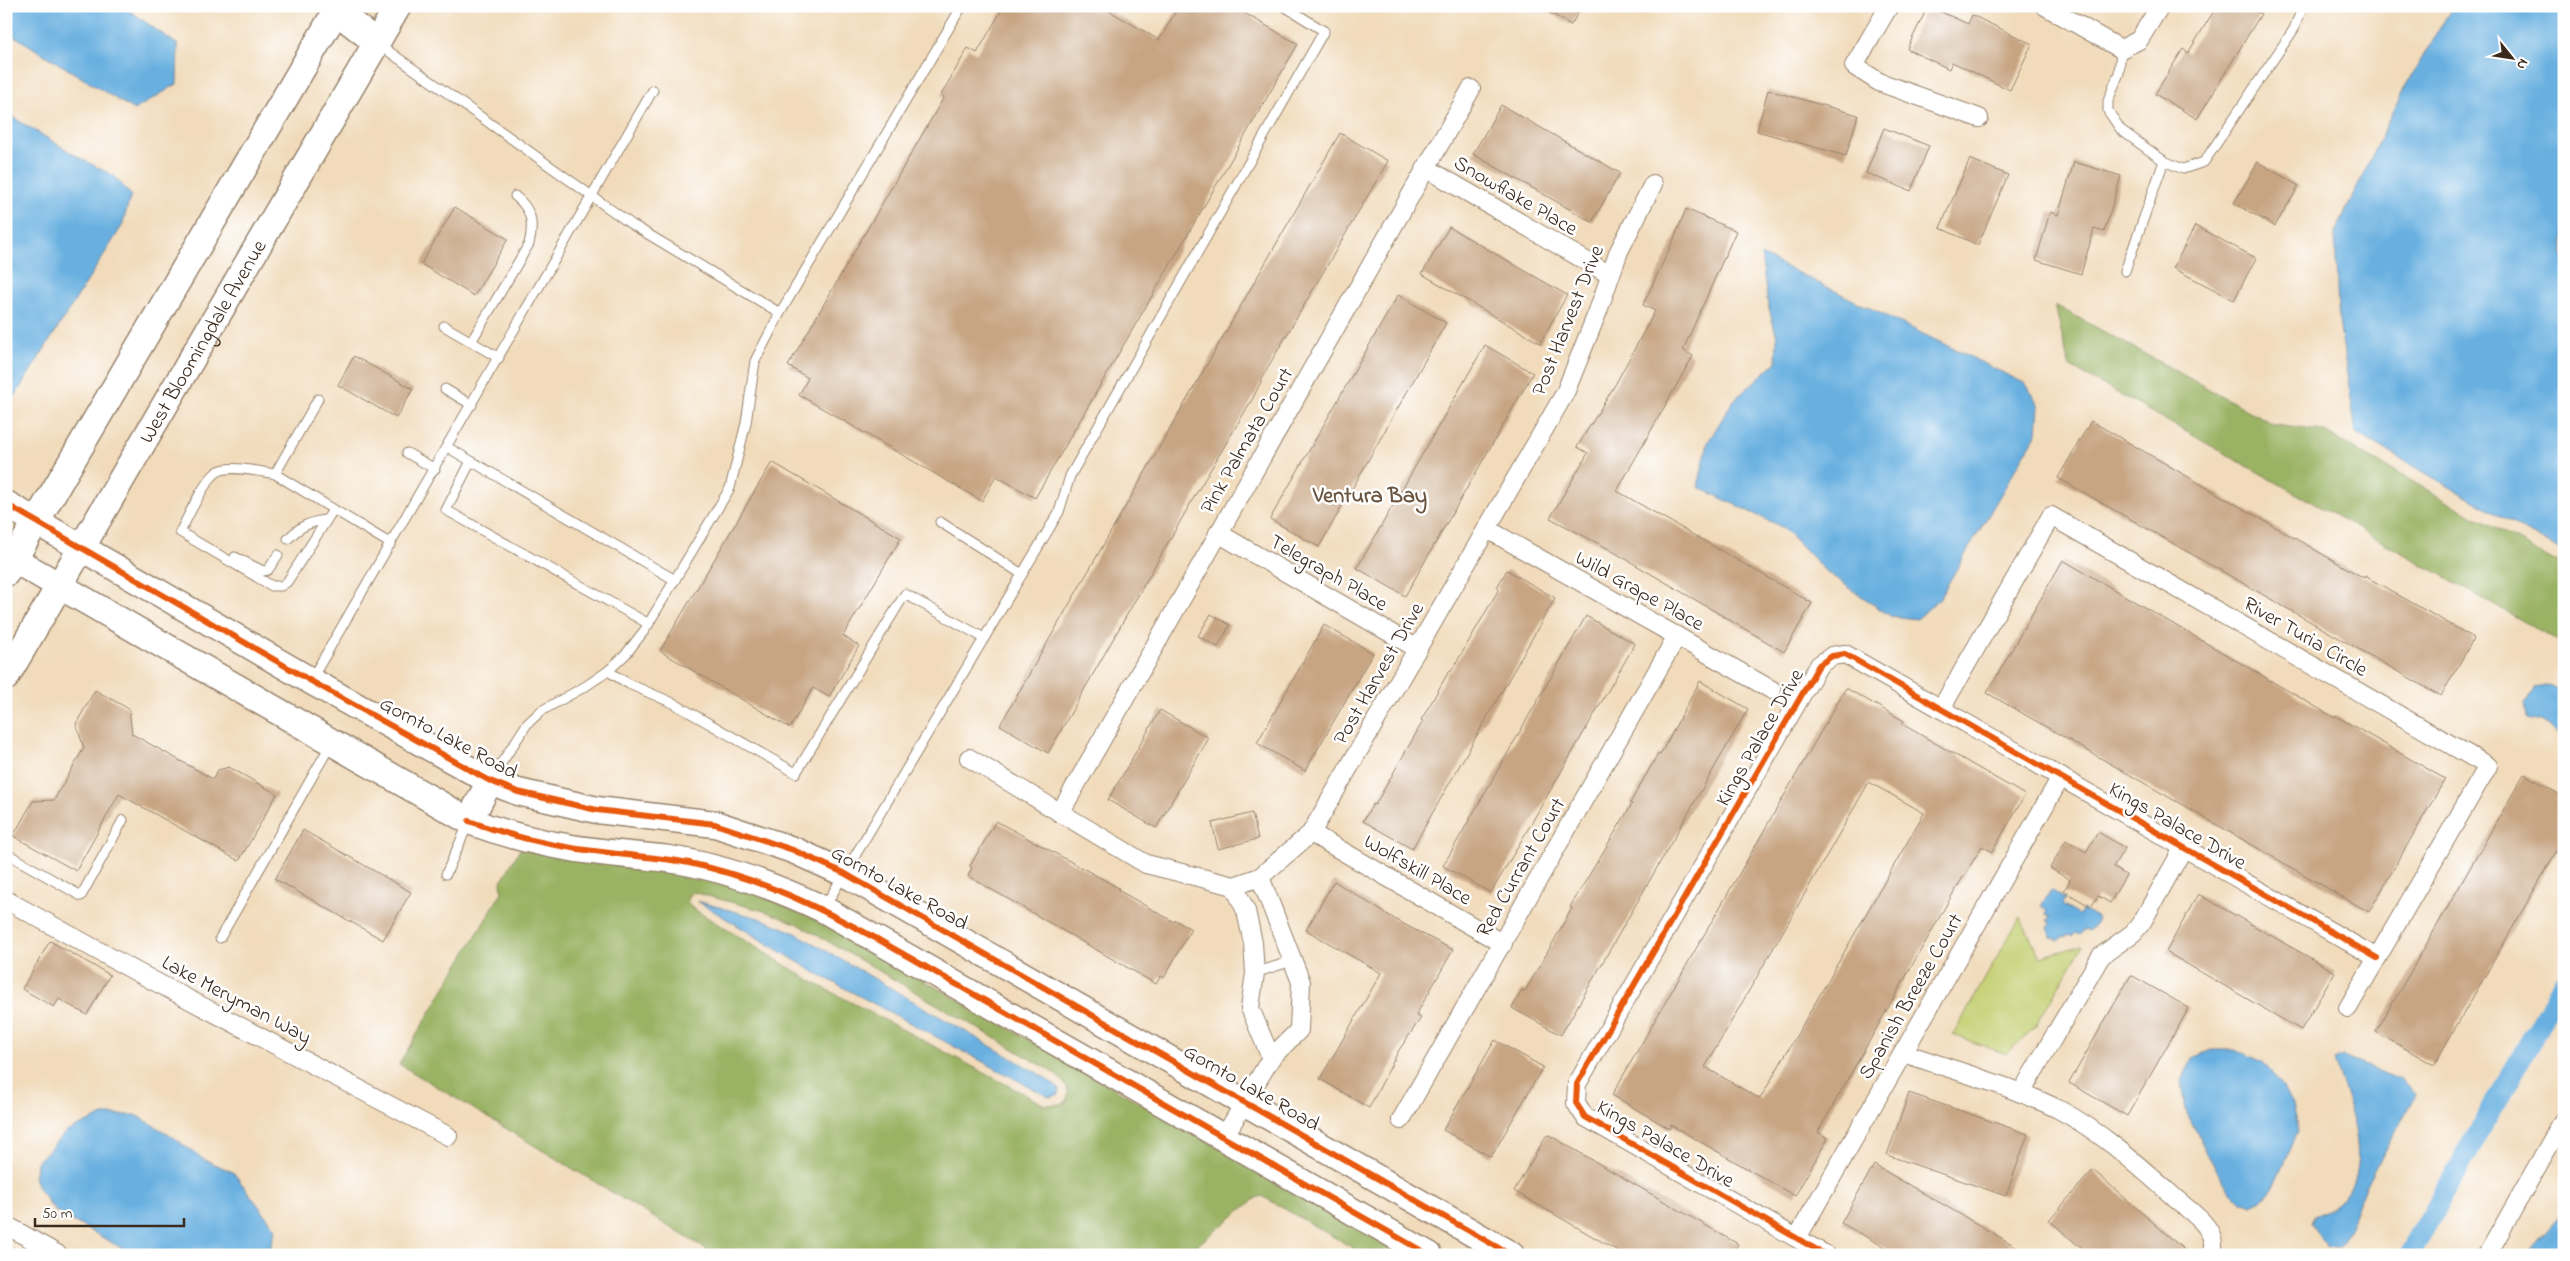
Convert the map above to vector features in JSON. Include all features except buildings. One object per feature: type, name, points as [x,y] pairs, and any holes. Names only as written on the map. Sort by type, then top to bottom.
[{"type":"street","name":"West Bloomingdale Avenue","points":[[6,677],[398,6]]},
{"type":"street","points":[[1889,6],[1854,66],[1879,82],[1979,118]]},
{"type":"street","points":[[2045,6],[2120,50],[2138,40],[2160,6]]},
{"type":"street","points":[[376,42],[333,7],[36,521],[9,563],[60,587],[469,821],[504,834],[540,843],[670,859],[720,870],[765,884],[823,910],[1429,1255]]},
{"type":"street","name":"Pink Palmata Court","points":[[1060,813],[1471,89]]},
{"type":"street","name":"Snowflake Place","points":[[1426,168],[1610,275]]},
{"type":"street","name":"Post Harvest Drive","points":[[1234,886],[1260,877],[1311,833],[1565,393],[1619,250],[1653,184]]},
{"type":"street","name":"Gornto Lake Road","points":[[6,504],[311,681],[490,781],[518,792],[597,810],[715,824],[793,850],[844,873],[1511,1255]]},
{"type":"street","name":"River Turia Circle","points":[[1941,709],[2051,516],[2488,766],[2348,1008]]},
{"type":"street","name":"Wild Grape Place","points":[[1487,529],[1772,690]]},
{"type":"street","name":"Telegraph Place","points":[[1218,534],[1418,648]]},
{"type":"street","name":"Red Currant Court","points":[[1401,1120],[1677,636]]},
{"type":"street","name":"Kings Palace Drive","points":[[1826,1255],[1584,1117],[1576,1103],[1577,1084],[1819,665],[1832,656],[1845,654],[2377,958]]},
{"type":"street","points":[[969,758],[1146,864],[1234,886],[1246,911],[1253,943],[1255,973],[1250,1008],[1270,1058]]},
{"type":"street","name":"Spanish Breeze Court","points":[[1797,1238],[2061,776]]},
{"type":"street","points":[[469,821],[490,781]]},
{"type":"street","name":"Wolfskill Place","points":[[1311,833],[1503,944]]},
{"type":"street","points":[[2021,1094],[2101,956],[2133,933],[2142,922],[2184,847]]},
{"type":"street","points":[[1224,1137],[1270,1058],[1299,1030],[1301,982],[1260,877]]},
{"type":"street","name":"Lake Meryman Way","points":[[6,900],[134,971],[448,1136]]},
{"type":"street","points":[[1904,1053],[2058,1109],[2093,1130],[2144,1170],[2211,1230],[2214,1247],[2212,1255]]},
{"type":"street","points":[[2487,1255],[2564,1119]]},
{"type":"street","points":[[6,1225],[59,1255]]},
{"type":"lane","points":[[490,781],[527,724],[541,711],[586,686],[608,671],[626,654],[649,624],[730,488],[746,423],[755,361],[780,313],[962,6]]},
{"type":"lane","points":[[823,910],[1059,512],[1070,476],[1324,31],[1284,6]]},
{"type":"lane","points":[[2120,50],[2118,73],[2108,101],[2108,111],[2121,130],[2164,162],[2183,169],[2204,162],[2294,29],[2303,6]]},
{"type":"lane","points":[[376,42],[631,224],[780,313]]},
{"type":"lane","points":[[311,681],[593,197],[653,90]]},
{"type":"lane","points":[[2125,271],[2164,162]]},
{"type":"lane","points":[[471,342],[529,244],[532,228],[530,213],[526,206],[515,196]]},
{"type":"lane","points":[[444,326],[499,358]]},
{"type":"lane","points":[[445,389],[472,404]]},
{"type":"lane","points":[[275,474],[318,399]]},
{"type":"lane","points":[[446,447],[675,580]]},
{"type":"lane","points":[[407,453],[435,468]]},
{"type":"lane","points":[[471,461],[446,510],[649,624]]},
{"type":"lane","points":[[334,510],[325,520],[295,571],[287,582],[281,586],[272,586],[180,532],[211,478],[218,471],[238,469],[275,474],[391,544]]},
{"type":"lane","points":[[288,539],[298,528],[325,520]]},
{"type":"lane","points":[[940,522],[1022,574]]},
{"type":"lane","points":[[190,538],[199,538],[258,570],[268,570],[278,555]]},
{"type":"lane","points":[[608,671],[629,684],[673,703],[796,773],[905,594],[984,638]]},
{"type":"lane","points":[[220,938],[331,743]]},
{"type":"lane","points":[[6,853],[81,896],[123,820]]},
{"type":"lane","points":[[446,874],[469,821]]},
{"type":"lane","points":[[1255,973],[1292,961]]},
{"type":"green space","points":[[2055,305],[2275,425],[2323,431],[2564,567],[2564,644],[2069,366]]},
{"type":"green space","points":[[520,849],[669,870],[718,880],[791,905],[1408,1255],[1365,1255],[1262,1196],[1256,1198],[1185,1255],[716,1255],[399,1064],[502,892],[501,882]],"holes":[[[693,892],[764,911],[798,924],[1048,1069],[1064,1082],[1068,1091],[1066,1102],[1045,1105],[811,981],[692,908],[687,901],[689,895]]]},
{"type":"green space","points":[[2020,917],[2040,957],[2083,945],[2034,1028],[2006,1054],[1953,1035]]},
{"type":"water","points":[[6,6],[123,6],[178,45],[177,84],[134,110],[6,31]]},
{"type":"water","points":[[2453,6],[2564,6],[2564,553],[2356,433],[2338,314],[2335,233],[2406,85]]},
{"type":"water","points":[[6,113],[80,158],[114,176],[131,195],[122,226],[6,410]]},
{"type":"water","points":[[1761,255],[2026,384],[2039,406],[2037,433],[1939,599],[1917,619],[1890,616],[1824,570],[1784,528],[1698,487],[1708,442],[1733,401],[1776,362],[1777,337],[1768,305]]},
{"type":"water","points":[[2550,685],[2564,692],[2564,736],[2541,722],[2527,719],[2525,703],[2535,688]]},
{"type":"water","points":[[2051,890],[2065,899],[2062,905],[2079,915],[2083,909],[2098,918],[2089,932],[2084,929],[2080,935],[2075,933],[2073,936],[2070,934],[2058,940],[2052,937],[2048,928],[2051,923],[2047,921],[2050,917],[2045,914],[2047,910],[2041,906]]},
{"type":"water","points":[[697,901],[762,919],[794,932],[1044,1077],[1059,1089],[1059,1095],[1049,1097],[816,973]]},
{"type":"water","points":[[2211,1050],[2237,1050],[2263,1062],[2281,1085],[2292,1104],[2298,1132],[2274,1187],[2262,1200],[2252,1205],[2240,1201],[2229,1190],[2209,1157],[2186,1111],[2182,1081],[2192,1058]]},
{"type":"water","points":[[2343,1057],[2403,1081],[2415,1094],[2367,1185],[2349,1228],[2338,1247],[2326,1246],[2311,1223],[2314,1216],[2336,1204],[2350,1188],[2356,1169],[2357,1148],[2354,1126],[2334,1061]]},
{"type":"water","points":[[103,1115],[136,1115],[170,1135],[203,1159],[233,1172],[276,1229],[268,1255],[134,1255],[55,1211],[38,1188],[34,1177],[37,1162],[66,1132]]},
{"type":"water","points":[[2564,1211],[2564,1255],[2526,1255]]},
{"type":"waterway","points":[[2409,1255],[2564,982]]},
{"type":"cycle path","points":[[6,504],[311,681],[490,781],[518,792],[597,810],[715,824],[793,850],[844,873],[1511,1255]]},
{"type":"cycle path","points":[[1826,1255],[1585,1117],[1576,1103],[1577,1084],[1819,665],[1832,656],[1845,654],[2377,958]]},
{"type":"cycle path","points":[[469,821],[518,837],[551,844],[689,863],[715,869],[787,894],[879,940],[1429,1255]]},
{"type":"district","name":"Ventura Bay","points":[[1370,494]]}]
